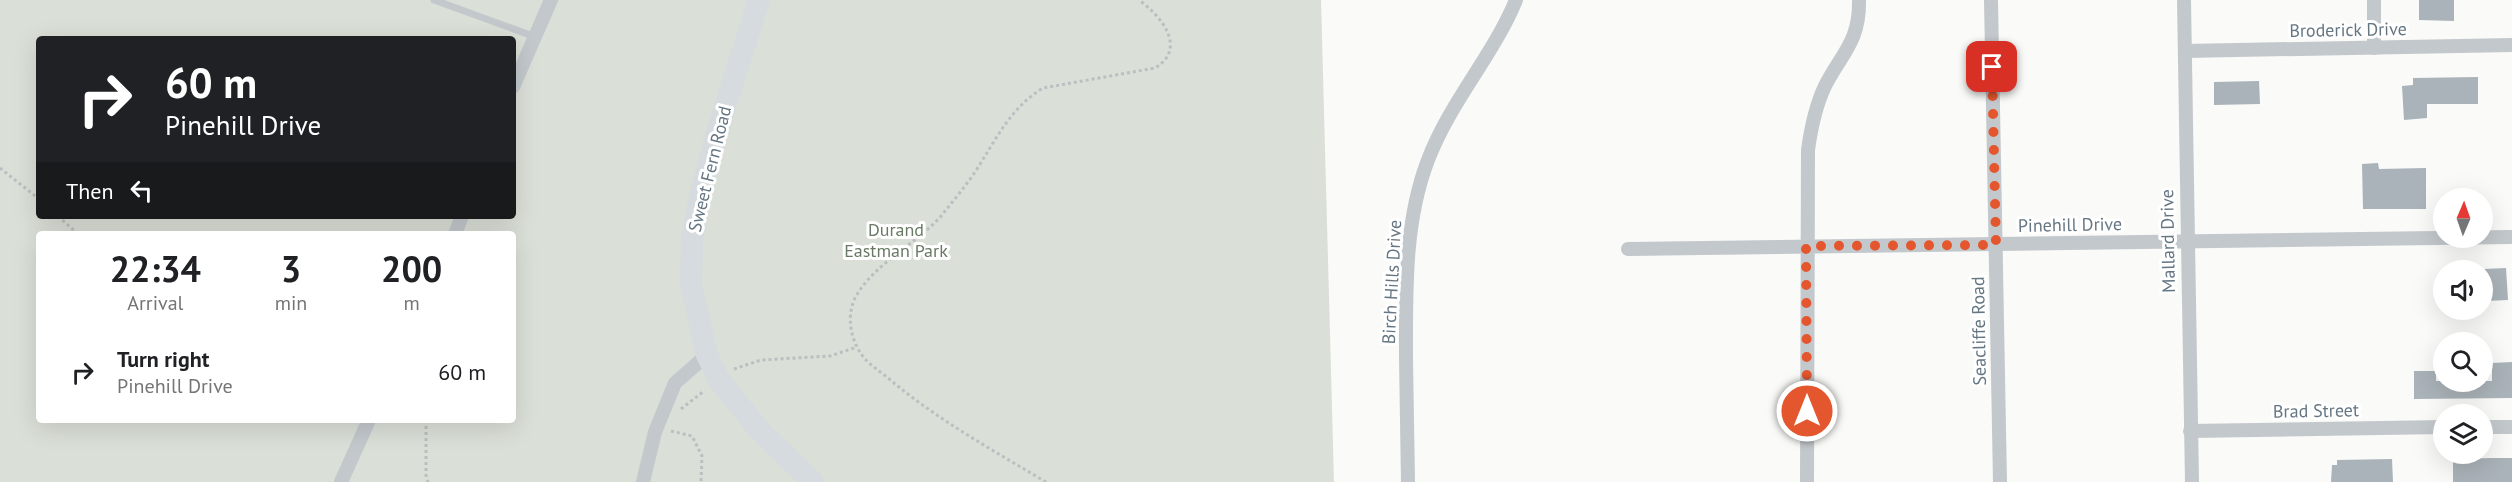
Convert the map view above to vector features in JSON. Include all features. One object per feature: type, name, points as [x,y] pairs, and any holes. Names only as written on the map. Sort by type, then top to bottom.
[{"type":"main road","name":"Sweet Fern Road","points":[[759,0],[718,129],[700,196],[693,240],[691,285],[707,354],[719,380],[761,432],[813,482]]},
{"type":"street","points":[[516,80],[550,0]]},
{"type":"street","name":"Birch Hills Drive","points":[[1408,482],[1406,296],[1413,218],[1428,160],[1451,112],[1507,22],[1516,0]]},
{"type":"street","points":[[1807,482],[1806,246],[1811,130],[1817,106],[1826,86],[1852,43],[1858,28],[1859,0]]},
{"type":"street","name":"Seacliffe Road","points":[[1991,0],[2000,482]]},
{"type":"street","name":"Mallard Drive","points":[[2184,0],[2186,241],[2192,482]]},
{"type":"street","points":[[2374,0],[2374,48]]},
{"type":"street","name":"Broderick Drive","points":[[2185,51],[2512,45]]},
{"type":"street","name":"Pinehill Drive","points":[[1628,249],[2512,237]]},
{"type":"street","points":[[643,482],[655,432],[675,383],[707,354]]},
{"type":"street","points":[[341,482],[368,423]]},
{"type":"street","points":[[2493,427],[2512,427]]},
{"type":"street","name":"Brad Street","points":[[2190,431],[2433,428]]},
{"type":"lane","points":[[434,0],[534,36]]},
{"type":"path","points":[[1046,482],[981,444],[910,396],[866,359],[857,347],[850,321],[856,297],[874,276],[936,222],[975,172],[1016,108],[1042,88],[1155,68],[1164,63],[1171,48],[1163,21],[1139,0]]},
{"type":"path","points":[[0,168],[36,197]]},
{"type":"path","points":[[61,219],[75,231]]},
{"type":"path","points":[[655,432],[691,400],[739,366],[761,360],[830,356],[857,347]]},
{"type":"path","points":[[426,423],[428,482]]},
{"type":"path","points":[[655,432],[675,430],[692,436],[702,456],[700,482]]},
{"type":"green space","name":"Durand Eastman Park","points":[[0,0],[1321,0],[1334,482],[0,482]]},
{"type":"building","points":[[2419,0],[2454,0],[2454,21],[2419,20]]},
{"type":"building","points":[[2478,77],[2478,104],[2427,104],[2427,118],[2404,120],[2402,86],[2413,85],[2413,78]]},
{"type":"building","points":[[2259,81],[2260,104],[2214,105],[2214,82]]},
{"type":"building","points":[[2378,163],[2379,169],[2426,168],[2426,209],[2363,209],[2362,164]]},
{"type":"building","points":[[2506,268],[2508,300],[2493,301],[2493,269]]},
{"type":"building","points":[[2512,362],[2512,398],[2414,399],[2414,371],[2433,371],[2433,392],[2493,392],[2493,363]]},
{"type":"building","points":[[2493,458],[2512,458],[2512,482],[2453,482],[2453,464],[2493,464]]},
{"type":"building","points":[[2392,459],[2393,482],[2331,482],[2332,465],[2337,465],[2337,460]]},
{"type":"route","points":[[1807,411],[1806,246],[1996,245],[1992,67]]}]
